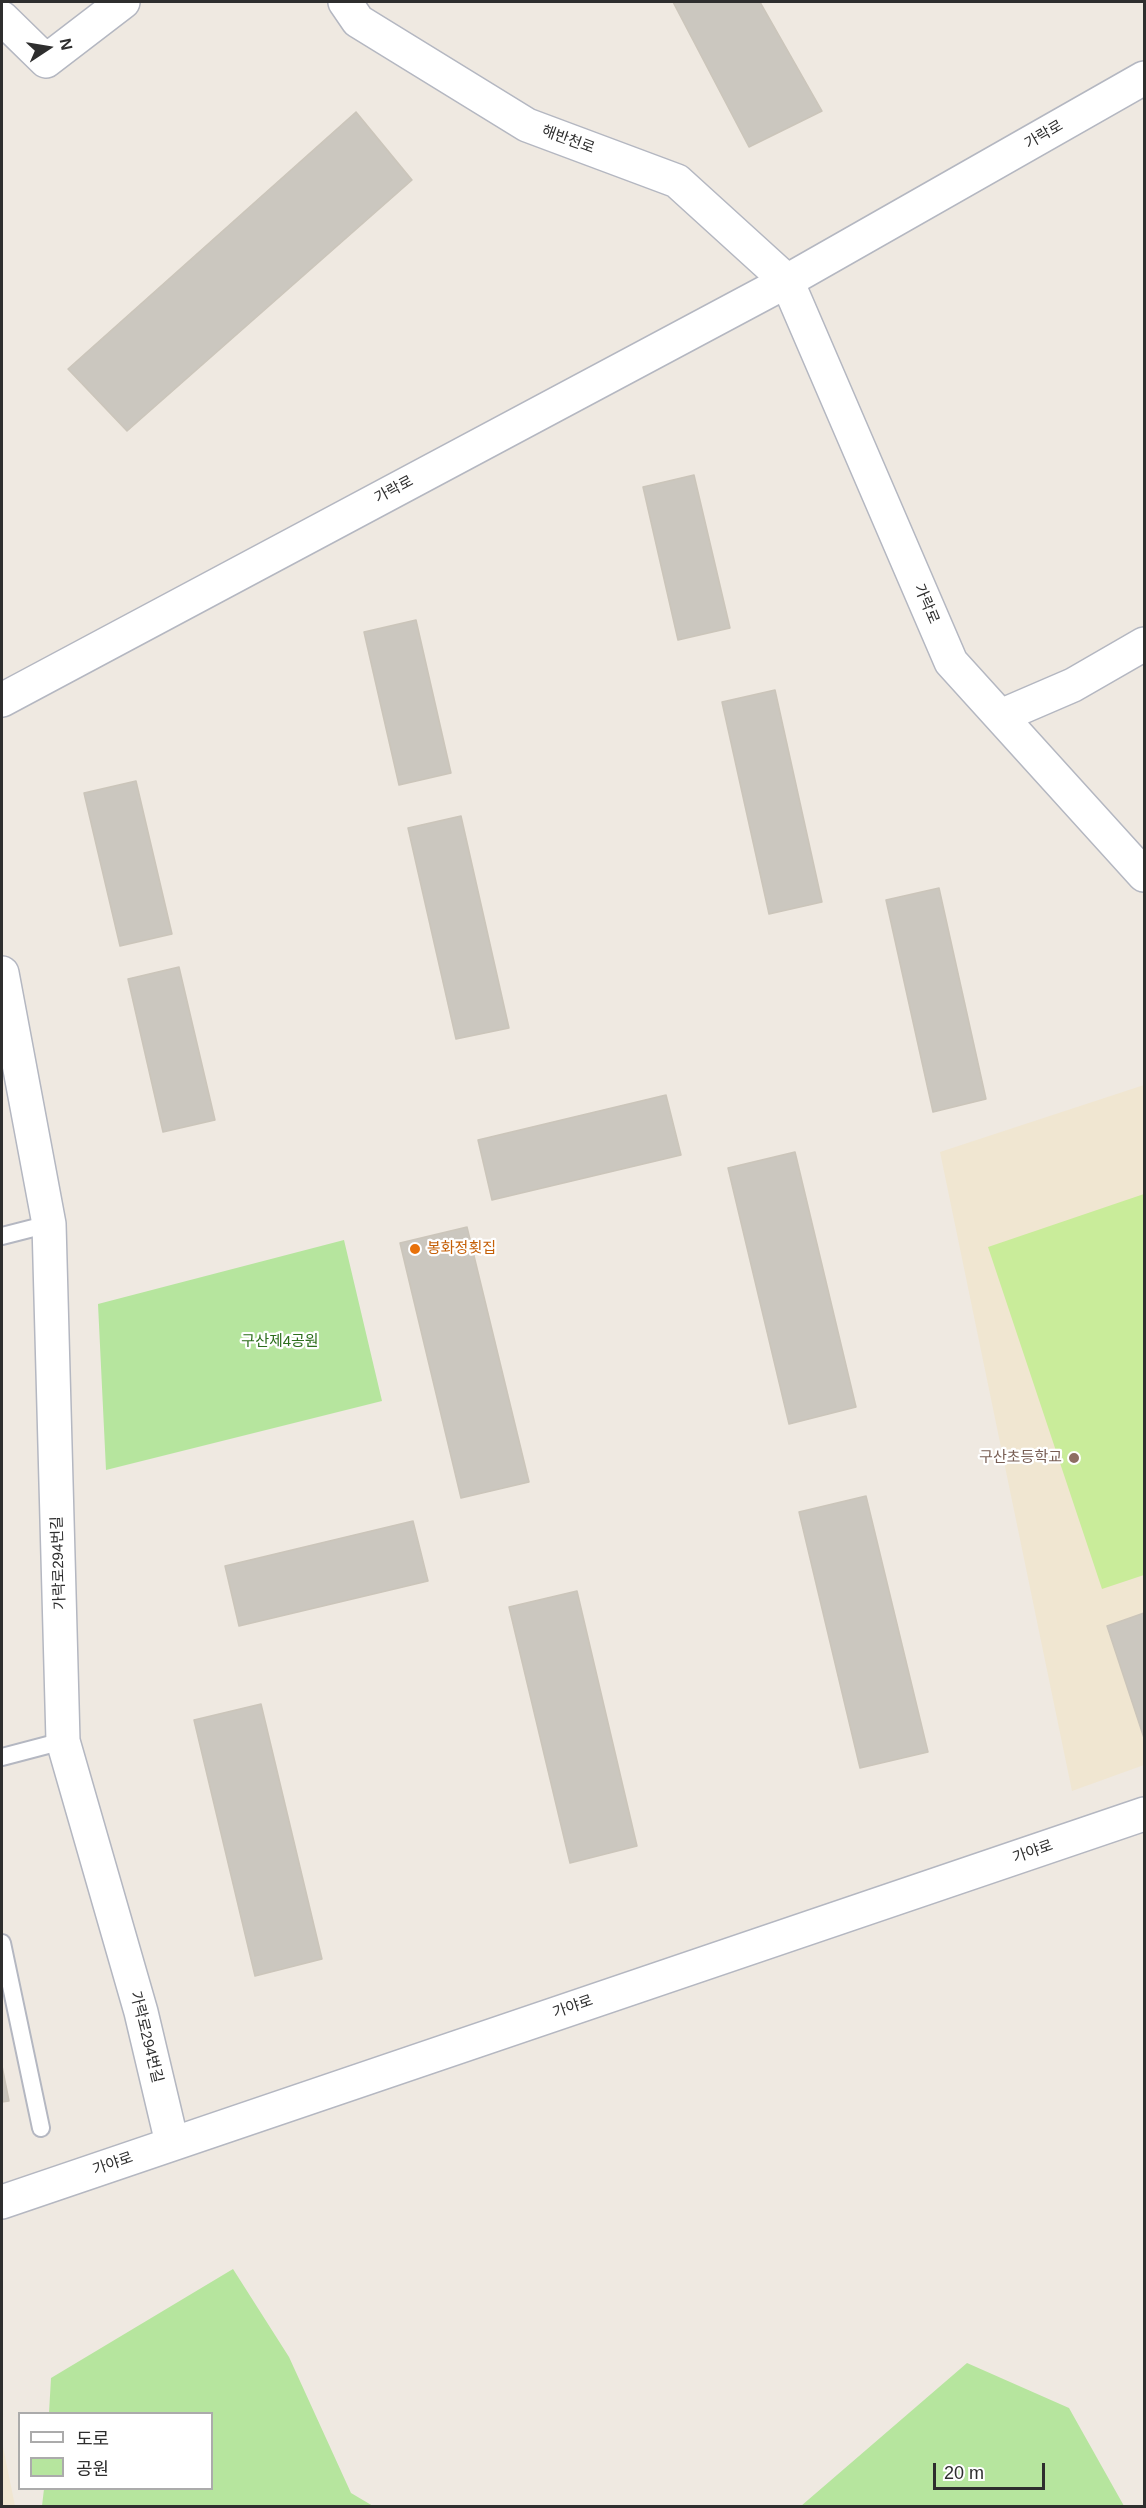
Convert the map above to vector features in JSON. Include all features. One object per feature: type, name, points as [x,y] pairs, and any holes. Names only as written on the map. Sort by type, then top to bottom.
[{"type":"street","points":[[2,18],[46,61],[123,2]]},
{"type":"street","name":"해반천로","points":[[345,2],[358,21],[527,125],[677,181],[787,281]]},
{"type":"street","name":"가락로","points":[[2,700],[787,281],[1144,78]]},
{"type":"street","name":"가락로","points":[[787,281],[951,662],[1144,875]]},
{"type":"street","points":[[1001,716],[1073,685],[1144,644]]},
{"type":"street","name":"가락로294번길","points":[[2,973],[50,1224],[63,1741],[141,2012],[172,2143]]},
{"type":"street","name":"가야로","points":[[2,2202],[1144,1814]]},
{"type":"lane","points":[[2,1236],[50,1224]]},
{"type":"lane","points":[[2,1757],[63,1741]]},
{"type":"lane","points":[[2,1943],[40,2128]]},
{"type":"shaded area","name":"구산초등학교","points":[[1144,1085],[1144,1765],[1072,1791],[940,1152]]},
{"type":"shaded area","points":[[2,2442],[15,2506],[2,2506]]},
{"type":"green space","points":[[1144,1194],[1144,1575],[1102,1589],[988,1247]]},
{"type":"green space","name":"구산제4공원","points":[[344,1240],[382,1401],[106,1470],[98,1304]]},
{"type":"green space","points":[[233,2269],[289,2357],[351,2493],[373,2506],[42,2506],[44,2490],[213,2490],[213,2412],[49,2412],[51,2378]]},
{"type":"green space","points":[[967,2363],[1069,2408],[1124,2506],[801,2506]]},
{"type":"building","points":[[673,2],[760,2],[822,111],[749,147]]},
{"type":"building","points":[[356,112],[412,180],[127,431],[68,369]]},
{"type":"building","points":[[694,475],[730,628],[678,640],[643,487]]},
{"type":"building","points":[[416,620],[451,773],[399,785],[364,632]]},
{"type":"building","points":[[775,690],[822,902],[769,914],[722,702]]},
{"type":"building","points":[[136,781],[172,934],[120,946],[84,793]]},
{"type":"building","points":[[461,816],[509,1028],[456,1039],[408,828]]},
{"type":"building","points":[[939,888],[986,1099],[933,1112],[886,900]]},
{"type":"building","points":[[179,967],[215,1120],[163,1132],[128,979]]},
{"type":"building","points":[[666,1095],[681,1155],[492,1200],[478,1140]]},
{"type":"building","points":[[795,1152],[856,1407],[789,1424],[728,1168]]},
{"type":"building","points":[[467,1227],[529,1482],[461,1498],[400,1243]]},
{"type":"building","points":[[866,1496],[928,1752],[860,1768],[799,1512]]},
{"type":"building","points":[[413,1521],[428,1581],[239,1626],[225,1566]]},
{"type":"building","points":[[577,1591],[637,1846],[570,1863],[509,1607]]},
{"type":"building","points":[[1144,1613],[1144,1738],[1107,1626]]},
{"type":"building","points":[[261,1704],[322,1959],[255,1976],[194,1720]]},
{"type":"building","points":[[2,2066],[9,2101],[2,2102]]},
{"type":"place","name":"봉화정횟집","points":[[415,1249]]},
{"type":"place","name":"구산초등학교","points":[[1074,1458]]}]
